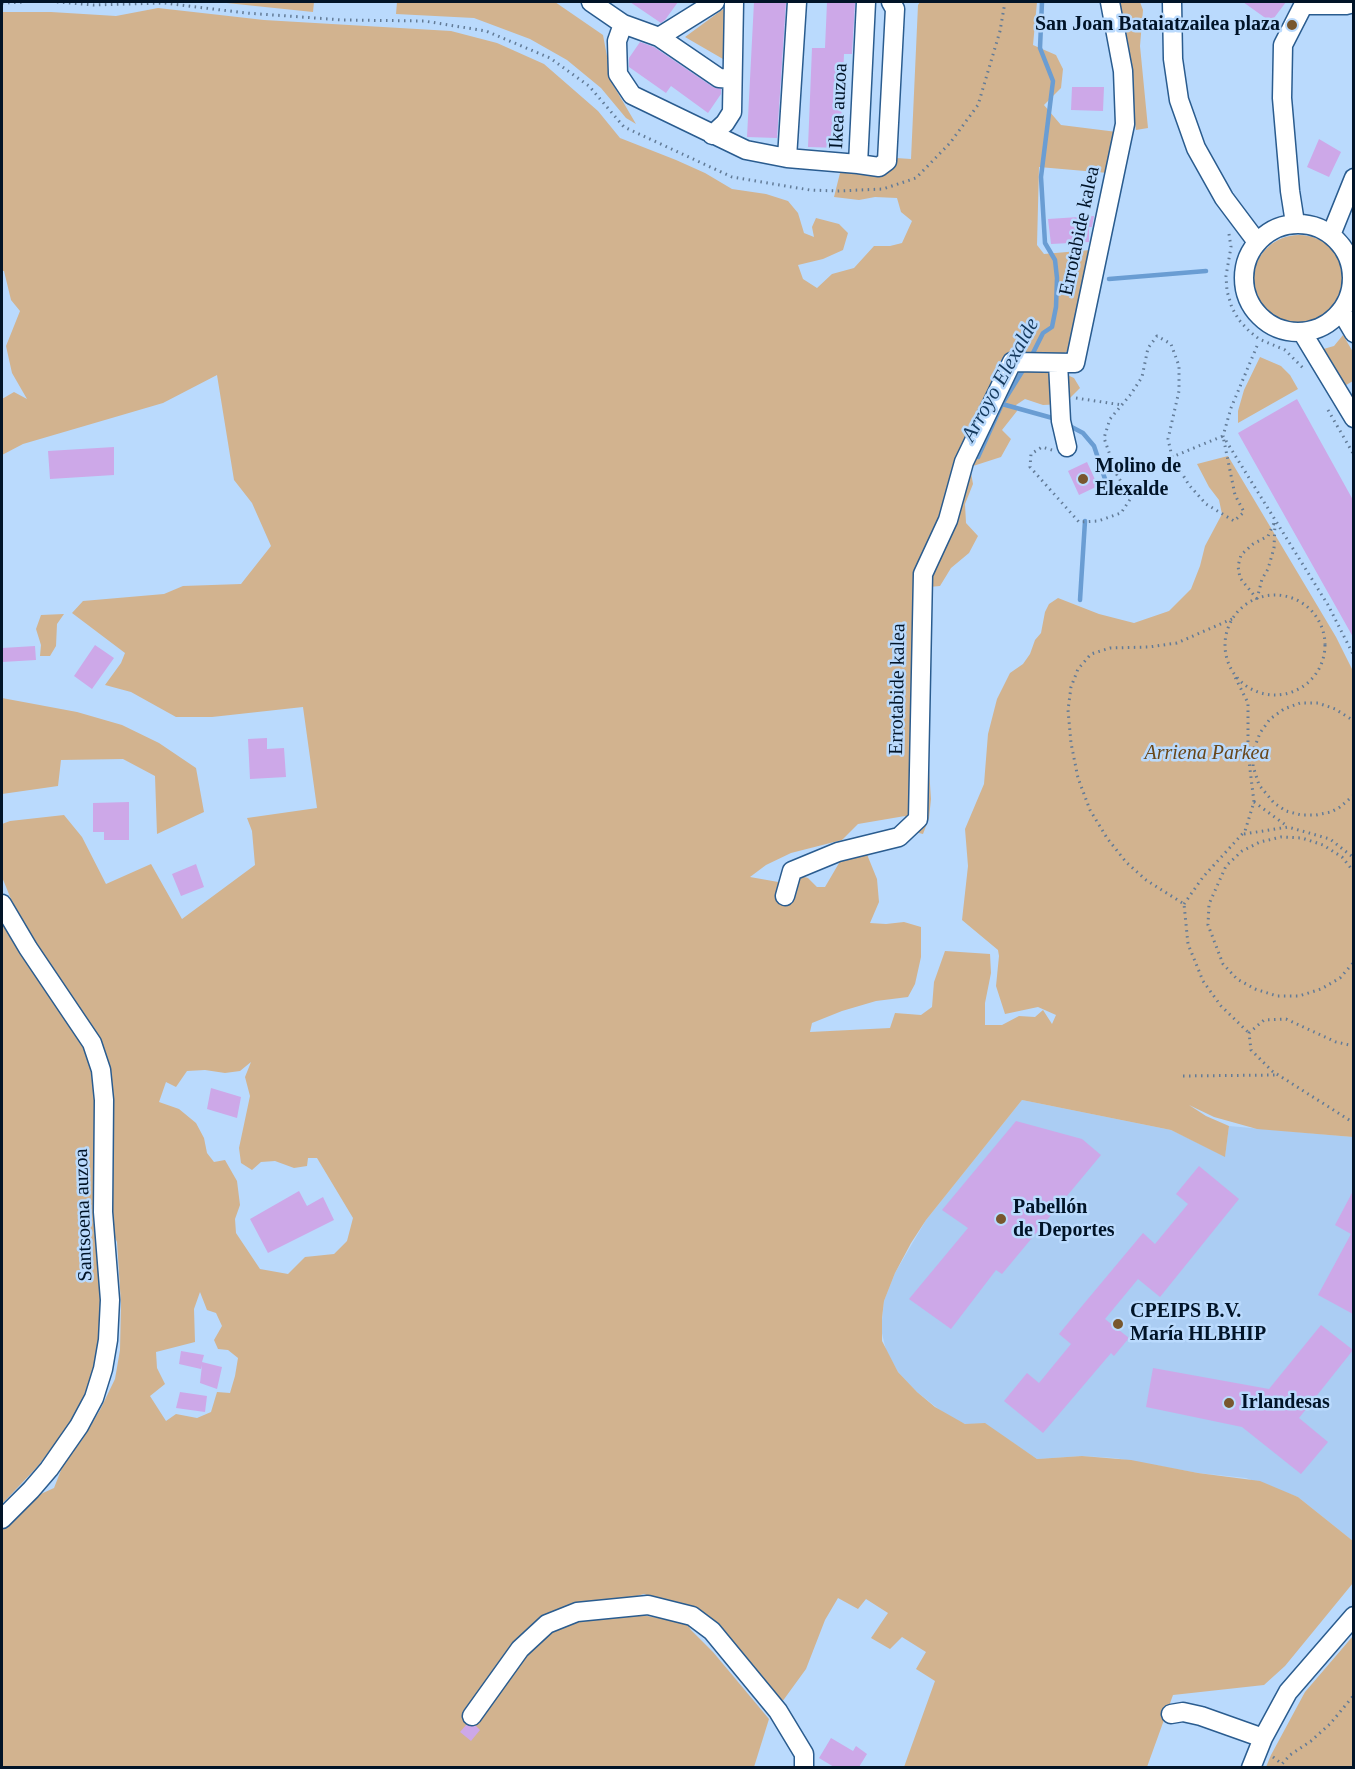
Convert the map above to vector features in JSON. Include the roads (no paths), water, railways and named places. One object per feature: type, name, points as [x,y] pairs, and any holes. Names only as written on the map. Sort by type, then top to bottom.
[{"type":"street","points":[[591,2],[623,24],[659,37],[718,78],[732,79]]},
{"type":"street","points":[[712,135],[725,123],[732,112],[734,2]]},
{"type":"street","points":[[787,158],[797,2]]},
{"type":"street","name":"Ikea auzoa","points":[[866,2],[858,164],[879,167],[887,160],[895,9],[891,2]]},
{"type":"street","name":"Errotabide kalea","points":[[785,896],[792,871],[838,852],[899,837],[918,819],[922,574],[948,520],[964,462],[1012,362],[1075,363],[1125,124],[1123,71],[1110,2]]},
{"type":"street","points":[[1172,2],[1173,59],[1179,100],[1196,148],[1224,198],[1257,242]]},
{"type":"street","points":[[659,37],[710,3]]},
{"type":"street","points":[[1295,224],[1282,98],[1283,45],[1304,3],[1346,5],[1353,3]]},
{"type":"street","points":[[623,24],[616,41],[618,74],[632,95],[746,150],[787,158],[858,164]]},
{"type":"street","points":[[1331,235],[1353,178]]},
{"type":"street","points":[[1295,224],[1314,226],[1331,235],[1342,247],[1350,262],[1352,279],[1349,296],[1341,311],[1324,326],[1302,332],[1284,331],[1267,324],[1254,311],[1245,294],[1243,276],[1247,258],[1257,242],[1268,232],[1281,226],[1295,224]]},
{"type":"street","points":[[1341,311],[1353,333]]},
{"type":"street","points":[[1302,332],[1353,418]]},
{"type":"street","points":[[1058,363],[1061,421],[1067,447]]},
{"type":"street","name":"Santsoena auzoa","points":[[2,904],[28,948],[92,1043],[101,1070],[104,1100],[104,1212],[110,1300],[104,1369],[94,1398],[79,1426],[49,1469],[2,1519]]},
{"type":"street","points":[[472,1716],[520,1649],[547,1624],[577,1612],[648,1605],[692,1616],[712,1631],[778,1711],[804,1754],[804,1767]]},
{"type":"street","points":[[1251,1767],[1260,1744],[1288,1692],[1353,1616]]},
{"type":"street","points":[[1171,1714],[1183,1712],[1260,1744]]},
{"type":"waterway","name":"Arroyo Elexalde","points":[[1031,357],[1043,333],[1052,327],[1056,307],[1057,278],[1055,260],[1045,243],[1041,177],[1053,81],[1040,48],[1042,2]]},
{"type":"waterway","points":[[1109,279],[1206,271]]},
{"type":"waterway","name":"Arroyo Elexalde","points":[[978,457],[1002,404],[1025,367]]},
{"type":"waterway","points":[[1002,404],[1056,419]]},
{"type":"waterway","points":[[1066,424],[1083,433],[1094,446],[1106,482],[1106,492]]},
{"type":"waterway","points":[[1080,600],[1085,521]]},
{"type":"place","name":"San Joan Bataiatzailea plaza","points":[[1292,25]]},
{"type":"place","name":"Molino de Elexalde","points":[[1083,479]]},
{"type":"place","name":"Pabellón de Deportes","points":[[1001,1219]]},
{"type":"place","name":"CPEIPS B.V. María HLBHIP","points":[[1118,1324]]},
{"type":"place","name":"Irlandesas","points":[[1229,1403]]},
{"type":"park label","name":"Arriena Parkea","points":[[1207,754]]}]
